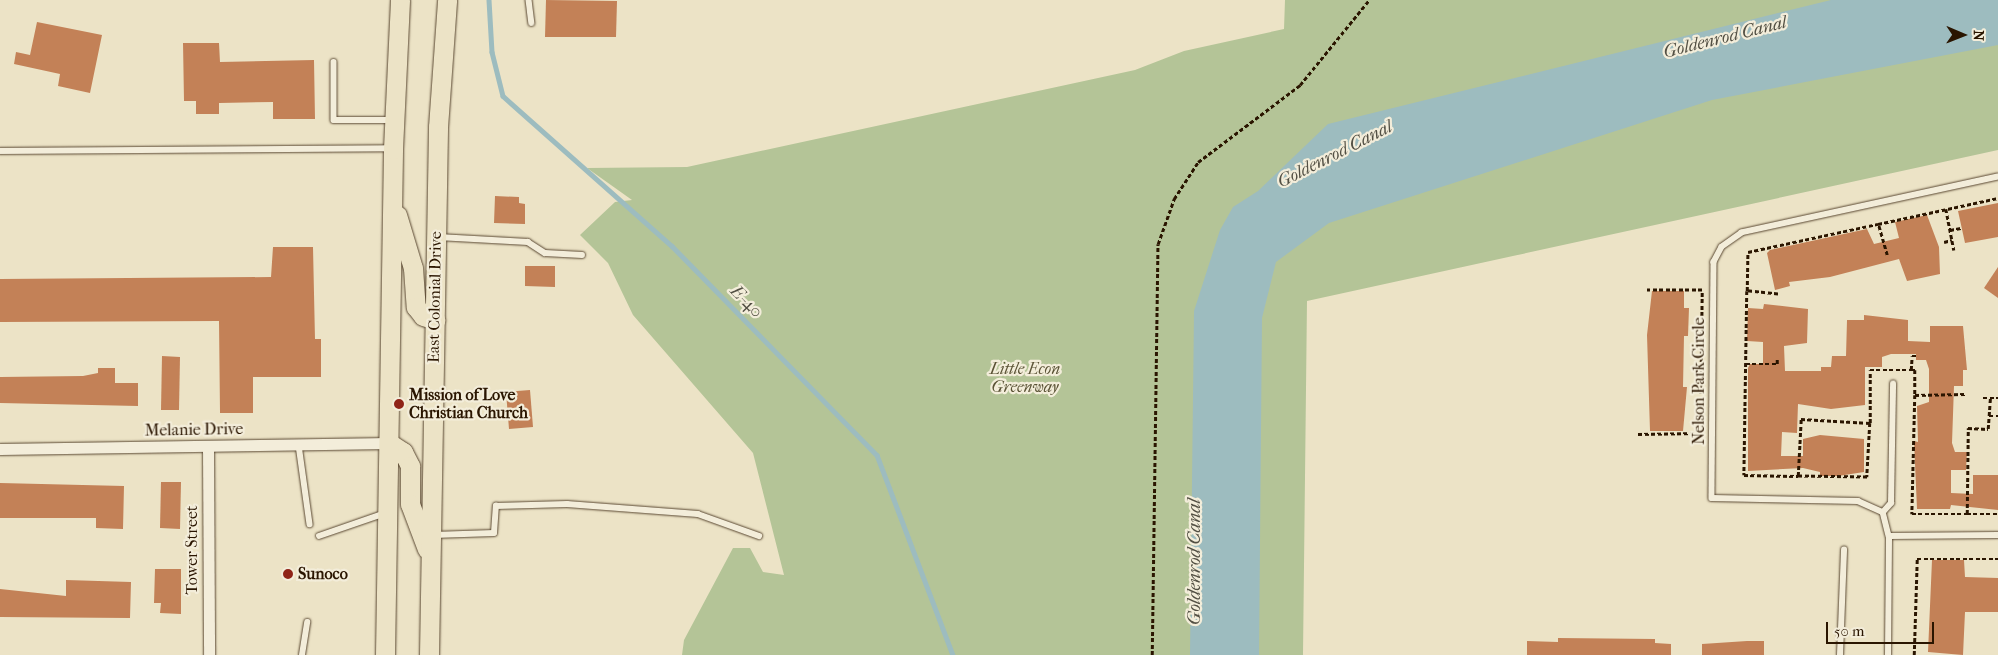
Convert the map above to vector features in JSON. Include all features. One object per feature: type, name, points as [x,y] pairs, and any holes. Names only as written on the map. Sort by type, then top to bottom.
[{"type":"highway","points":[[385,655],[393,148],[400,0]]},
{"type":"highway","name":"East Colonial Drive","points":[[429,655],[438,128],[447,0]]},
{"type":"highway","points":[[392,197],[413,268],[416,307],[423,316],[435,320]]},
{"type":"highway","points":[[389,443],[403,452],[410,466],[410,504],[431,559]]},
{"type":"street","name":"Melanie Drive","points":[[0,449],[389,443]]},
{"type":"street","name":"Tower Street","points":[[208,446],[209,655]]},
{"type":"lane","points":[[529,0],[532,23]]},
{"type":"lane","points":[[334,62],[334,120],[394,120]]},
{"type":"lane","points":[[0,151],[393,148]]},
{"type":"lane","name":"Nelson Park Circle","points":[[1883,512],[1858,501],[1712,498],[1714,262],[1722,247],[1742,232],[1998,177]]},
{"type":"lane","points":[[436,237],[528,242],[545,253],[582,255]]},
{"type":"lane","points":[[1888,655],[1889,536],[1883,512],[1891,503],[1893,384]]},
{"type":"lane","points":[[300,445],[310,524]]},
{"type":"lane","points":[[431,535],[494,533],[496,506],[567,504],[698,514],[759,536]]},
{"type":"lane","points":[[319,536],[387,513]]},
{"type":"lane","points":[[1889,536],[1998,535]]},
{"type":"lane","points":[[1840,655],[1844,550]]},
{"type":"lane","points":[[302,655],[307,622]]},
{"type":"path","points":[[1152,655],[1158,244],[1174,199],[1198,162],[1300,85],[1369,0]]},
{"type":"path","points":[[1798,476],[1801,418],[1870,423],[1867,477],[1798,476],[1744,475],[1748,252],[1998,198]]},
{"type":"path","points":[[1946,209],[1954,250]]},
{"type":"path","points":[[1878,224],[1887,255]]},
{"type":"path","points":[[1950,230],[1961,228]]},
{"type":"path","points":[[1944,242],[1952,240]]},
{"type":"path","points":[[1638,434],[1700,433],[1702,290],[1647,290]]},
{"type":"path","points":[[1747,291],[1778,294]]},
{"type":"path","points":[[1746,364],[1777,364],[1777,358]]},
{"type":"path","points":[[1911,370],[1915,370],[1912,514],[1998,514]]},
{"type":"path","points":[[1915,395],[1965,394]]},
{"type":"path","points":[[1983,398],[1998,398]]},
{"type":"path","points":[[1967,514],[1968,428],[1988,429],[1990,398]]},
{"type":"path","points":[[1989,416],[1998,416]]},
{"type":"path","points":[[1914,655],[1916,559],[1998,560]]},
{"type":"green space","name":"Little Econ Greenway","points":[[1285,0],[1998,0],[1998,150],[1307,301],[1303,655],[682,655],[684,640],[733,548],[750,548],[763,572],[784,575],[753,453],[633,315],[608,263],[580,235],[615,202],[632,200],[587,168],[687,167],[1135,70],[1184,51],[1284,29]]},
{"type":"water","name":"Goldenrod Canal","points":[[1831,0],[1998,0],[1998,45],[1712,100],[1329,223],[1276,262],[1262,318],[1259,655],[1190,655],[1194,311],[1220,230],[1233,207],[1258,191],[1328,124]]},
{"type":"building","points":[[546,0],[617,1],[616,37],[545,37]]},
{"type":"building","points":[[37,22],[102,35],[90,93],[58,86],[60,74],[14,64],[16,52],[30,55]]},
{"type":"building","points":[[183,43],[219,43],[220,62],[314,60],[315,119],[273,119],[273,102],[219,103],[219,114],[196,114],[196,101],[184,101]]},
{"type":"building","points":[[495,196],[519,197],[519,203],[525,204],[525,224],[494,223]]},
{"type":"building","points":[[1998,203],[1998,237],[1965,243],[1958,211]]},
{"type":"building","points":[[1927,215],[1939,247],[1940,274],[1907,281],[1899,259],[1830,277],[1789,282],[1790,286],[1775,290],[1767,253],[1770,250],[1867,229],[1874,244],[1899,238],[1895,222]]},
{"type":"building","points":[[273,247],[313,247],[315,339],[321,339],[321,377],[253,377],[253,413],[220,413],[219,321],[0,322],[0,279],[271,277]]},
{"type":"building","points":[[525,266],[555,266],[555,287],[525,286]]},
{"type":"building","points":[[1998,267],[1998,298],[1984,288]]},
{"type":"building","points":[[1652,291],[1684,291],[1684,308],[1689,308],[1688,336],[1684,336],[1683,387],[1687,387],[1683,431],[1650,431],[1647,335]]},
{"type":"building","points":[[1764,304],[1808,309],[1807,343],[1784,346],[1785,371],[1821,371],[1821,367],[1831,367],[1832,356],[1846,356],[1847,320],[1864,320],[1864,315],[1908,320],[1908,341],[1930,342],[1930,326],[1963,326],[1967,370],[1963,370],[1963,386],[1954,386],[1952,443],[1955,452],[1967,452],[1966,470],[1951,470],[1951,493],[1973,494],[1973,475],[1998,475],[1998,510],[1951,505],[1950,509],[1917,509],[1914,441],[1918,442],[1917,406],[1929,402],[1929,369],[1926,360],[1916,360],[1916,354],[1891,354],[1882,357],[1882,367],[1865,367],[1865,405],[1831,409],[1798,404],[1797,433],[1782,432],[1781,456],[1803,456],[1803,439],[1820,435],[1864,439],[1864,472],[1838,476],[1820,476],[1820,472],[1803,468],[1748,471],[1748,368],[1750,364],[1763,364],[1763,342],[1747,341],[1748,308],[1763,309]]},
{"type":"building","points":[[162,356],[180,357],[179,410],[161,410]]},
{"type":"building","points":[[98,368],[115,368],[115,383],[138,383],[138,406],[0,403],[0,377],[83,376],[98,373]]},
{"type":"building","points":[[530,390],[533,427],[509,429],[506,392]]},
{"type":"building","points":[[161,482],[181,482],[180,529],[160,528]]},
{"type":"building","points":[[0,483],[124,486],[123,529],[96,528],[96,518],[0,518]]},
{"type":"building","points":[[1932,560],[1964,560],[1965,577],[1998,578],[1998,612],[1965,612],[1963,655],[1928,652]]},
{"type":"building","points":[[155,569],[181,569],[181,614],[160,613],[161,603],[154,603]]},
{"type":"building","points":[[66,580],[131,582],[130,618],[0,617],[0,589],[66,596]]},
{"type":"building","points":[[1558,638],[1655,639],[1655,643],[1671,644],[1671,655],[1527,655],[1527,641],[1558,642]]},
{"type":"building","points":[[1764,641],[1764,655],[1702,655],[1702,644]]},
{"type":"waterway","name":"E-40","points":[[489,0],[492,52],[503,96],[672,246],[877,455],[953,655]]},
{"type":"place","name":"Mission of Love Christian Church","points":[[399,404]]},
{"type":"place","name":"Sunoco","points":[[288,574]]}]
